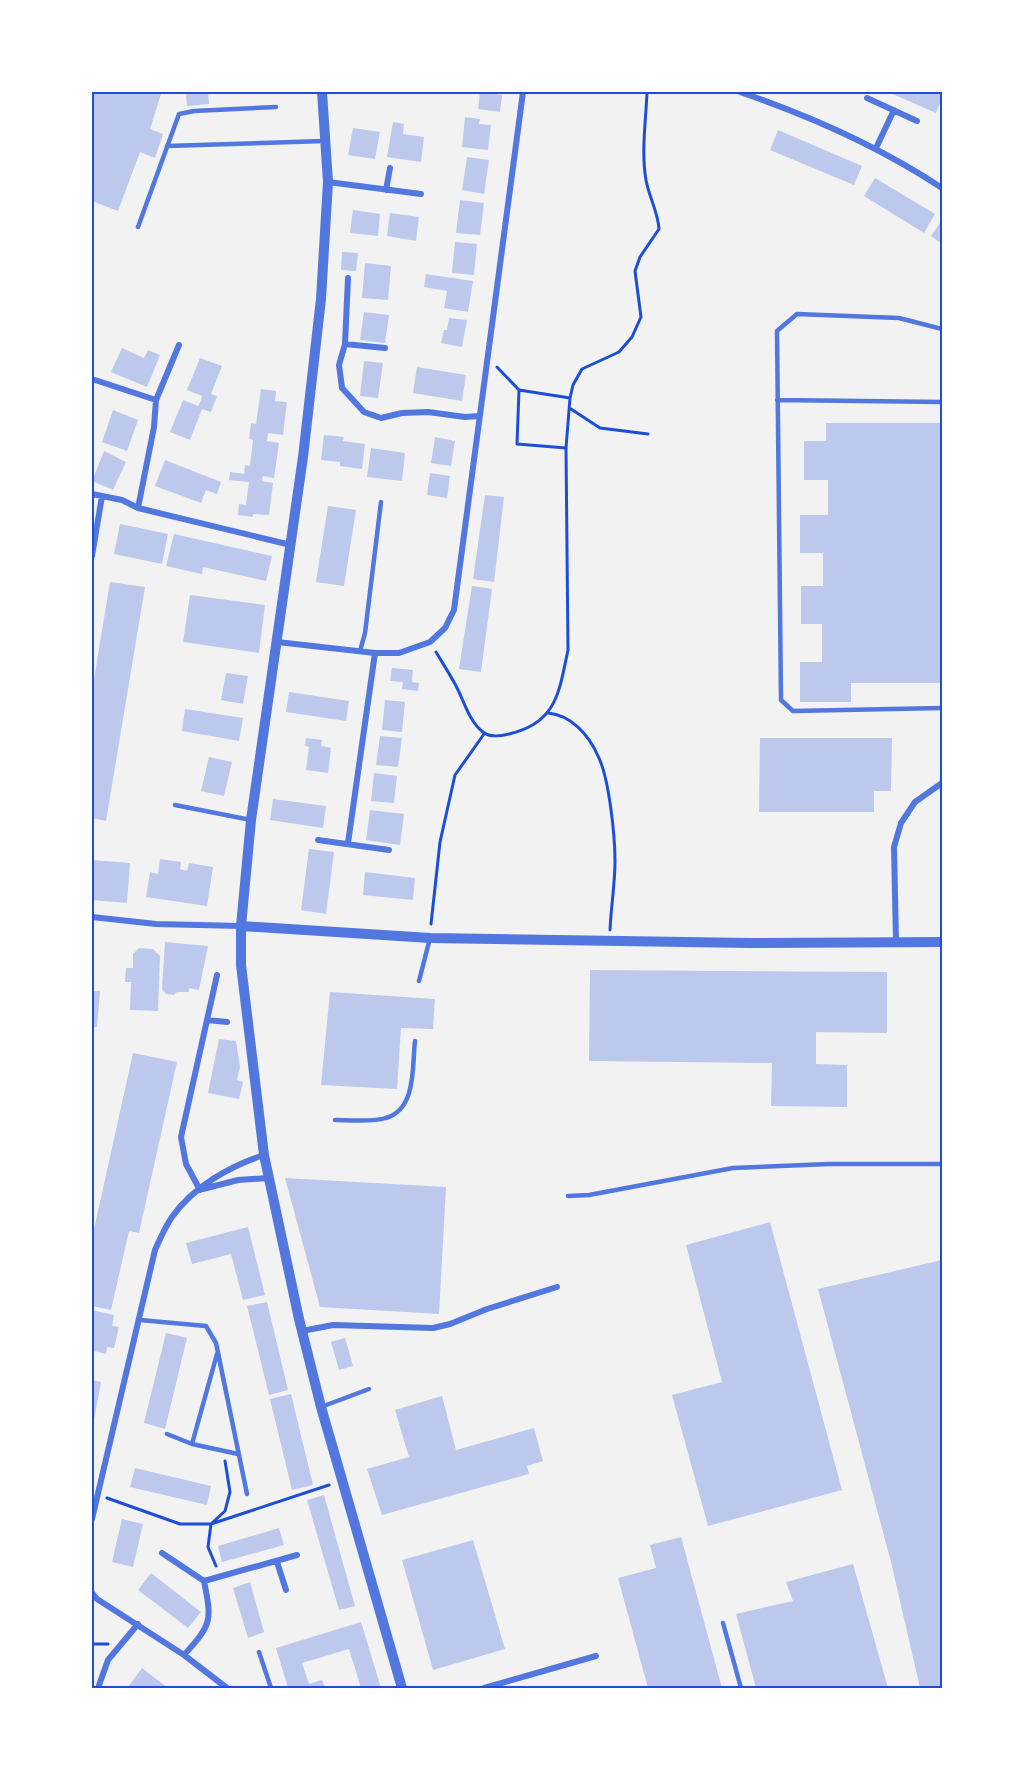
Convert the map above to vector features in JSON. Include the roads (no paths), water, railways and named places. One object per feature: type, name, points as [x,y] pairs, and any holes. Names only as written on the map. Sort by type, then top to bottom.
[{"type":"street","points":[[322,92],[328,182],[321,298],[303,457],[251,820],[241,926],[242,975],[264,1155],[302,1331],[321,1407],[402,1689]]},
{"type":"street","points":[[278,642],[375,653],[399,653],[430,642],[445,628],[454,610],[524,92]]},
{"type":"street","points":[[740,92],[767,101],[876,148],[942,188]]},
{"type":"street","points":[[767,101],[770,92]]},
{"type":"street","points":[[867,98],[917,121]]},
{"type":"street","points":[[876,148],[894,110]]},
{"type":"street","points":[[386,190],[390,168]]},
{"type":"street","points":[[328,182],[421,194]]},
{"type":"street","points":[[348,278],[345,344],[339,365],[342,388],[364,412],[381,418],[402,413],[428,412],[465,417],[479,416]]},
{"type":"street","points":[[345,344],[385,348]]},
{"type":"street","points":[[138,508],[154,427],[156,400],[179,345]]},
{"type":"street","points":[[95,380],[156,400]]},
{"type":"street","points":[[92,494],[122,500],[138,508],[291,545]]},
{"type":"street","points":[[92,556],[102,496]]},
{"type":"street","points":[[348,843],[375,653]]},
{"type":"street","points":[[896,942],[894,848],[901,823],[915,802],[942,783]]},
{"type":"street","points":[[318,840],[389,849]]},
{"type":"street","points":[[92,917],[156,924],[241,926],[430,938],[749,943],[942,942]]},
{"type":"street","points":[[200,1190],[186,1164],[181,1137],[217,975]]},
{"type":"street","points":[[207,1020],[227,1022]]},
{"type":"street","points":[[92,1519],[155,1250],[172,1217],[186,1200],[226,1171],[264,1155]]},
{"type":"street","points":[[200,1190],[238,1180],[268,1178]]},
{"type":"street","points":[[302,1331],[333,1325],[433,1328],[450,1324],[487,1308],[558,1287]]},
{"type":"street","points":[[162,1553],[204,1581],[210,1618],[199,1638],[184,1655]]},
{"type":"street","points":[[204,1581],[297,1555]]},
{"type":"street","points":[[277,1562],[286,1590]]},
{"type":"street","points":[[92,1593],[97,1599],[184,1655],[227,1689]]},
{"type":"street","points":[[98,1689],[108,1660],[138,1624]]},
{"type":"street","points":[[484,1689],[596,1656]]},
{"type":"lane","points":[[138,227],[179,114],[195,111],[276,107]]},
{"type":"lane","points":[[167,146],[327,141]]},
{"type":"lane","points":[[942,329],[899,318],[797,314],[777,331],[781,700],[793,711],[942,708]]},
{"type":"lane","points":[[777,400],[942,402]]},
{"type":"lane","points":[[360,651],[365,633],[381,502]]},
{"type":"lane","points":[[175,805],[251,820]]},
{"type":"lane","points":[[419,981],[430,938]]},
{"type":"lane","points":[[335,1120],[387,1118],[400,1109],[409,1098],[415,1041]]},
{"type":"lane","points":[[568,1196],[589,1195],[732,1168],[829,1164],[942,1164]]},
{"type":"lane","points":[[140,1320],[206,1326],[216,1343],[247,1494]]},
{"type":"lane","points":[[192,1444],[217,1352]]},
{"type":"lane","points":[[321,1407],[369,1389]]},
{"type":"lane","points":[[167,1434],[192,1444],[238,1454]]},
{"type":"lane","points":[[723,1623],[741,1689]]},
{"type":"lane","points":[[259,1652],[272,1689]]}]
